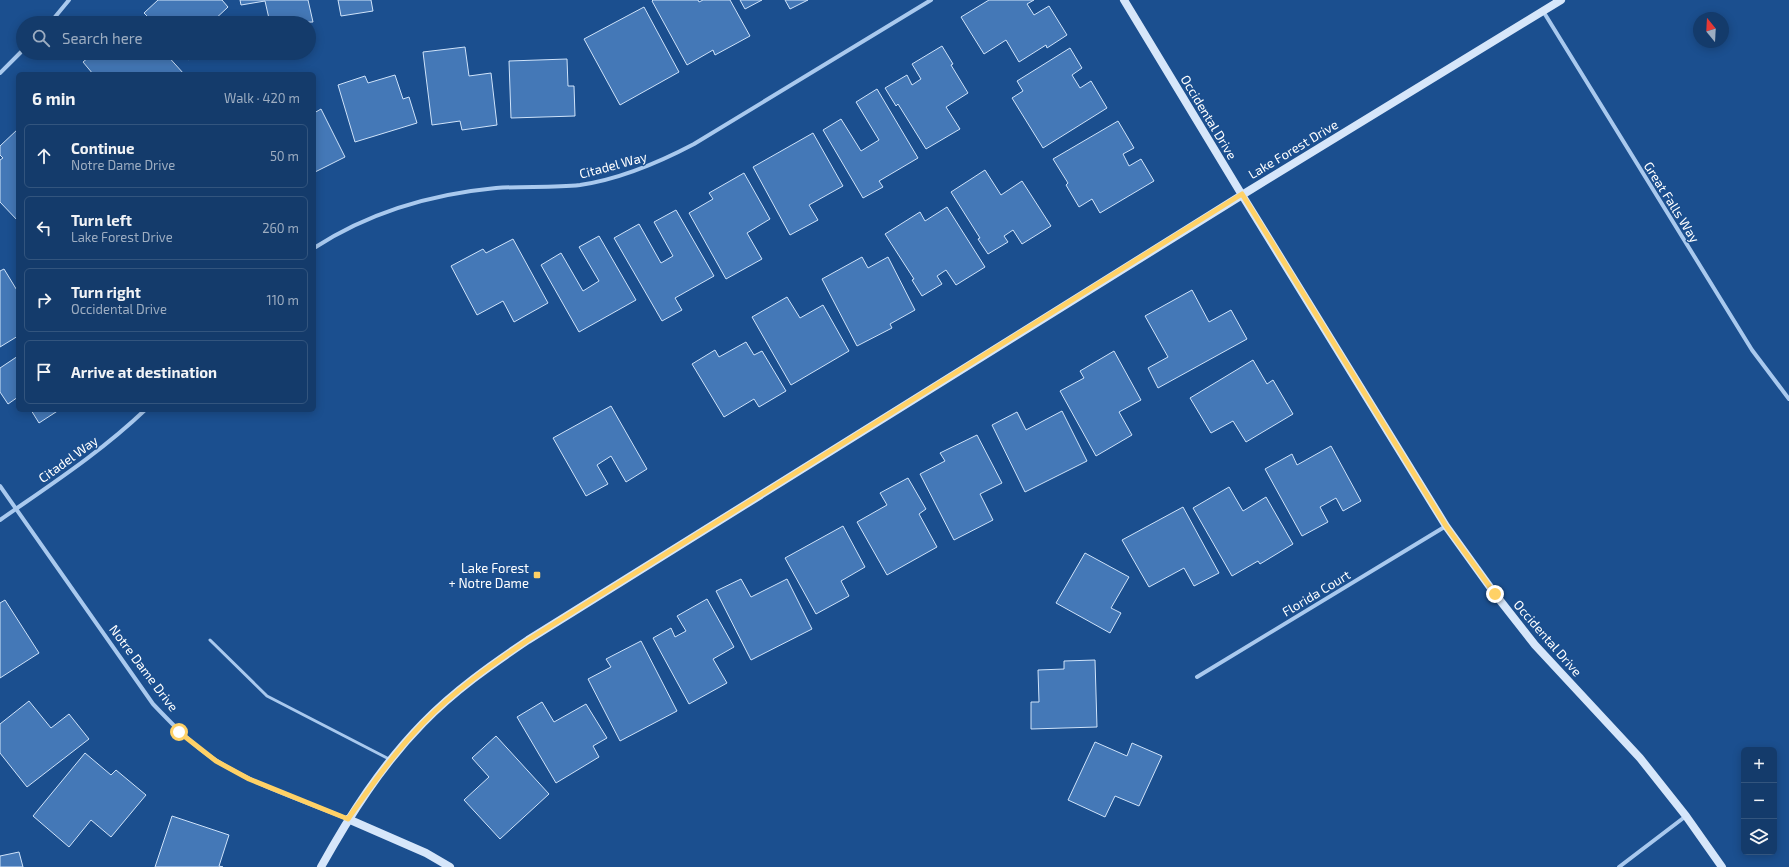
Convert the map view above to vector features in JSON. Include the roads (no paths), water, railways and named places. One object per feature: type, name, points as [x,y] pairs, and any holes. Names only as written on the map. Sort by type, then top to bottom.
[{"type":"street","points":[[56,16],[69,0]]},
{"type":"street","name":"Citadel Way","points":[[316,247],[328,239],[381,213],[438,196],[497,188],[550,188],[581,184],[623,175],[657,163],[694,144],[931,0]]},
{"type":"street","name":"Occidental Drive","points":[[1124,0],[1446,526],[1495,594],[1535,645],[1640,758],[1686,816],[1722,867]]},
{"type":"street","name":"Lake Forest Drive","points":[[321,867],[348,819],[390,760],[423,723],[473,678],[528,640],[1242,194],[1561,0]]},
{"type":"street","name":"Great Falls Way","points":[[1543,11],[1748,343],[1789,399]]},
{"type":"street","points":[[0,73],[16,57]]},
{"type":"street","name":"Citadel Way","points":[[0,520],[82,463],[126,428],[143,412]]},
{"type":"street","name":"Notre Dame Drive","points":[[0,486],[153,704],[179,732],[216,761],[249,779],[348,819],[426,853],[450,867]]},
{"type":"street","name":"Florida Court","points":[[1197,677],[1446,526]]},
{"type":"street","points":[[1619,867],[1686,816]]},
{"type":"lane","points":[[210,640],[267,696],[390,760]]},
{"type":"place","name":"Lake Forest + Notre Dame","points":[[537,575]]}]
